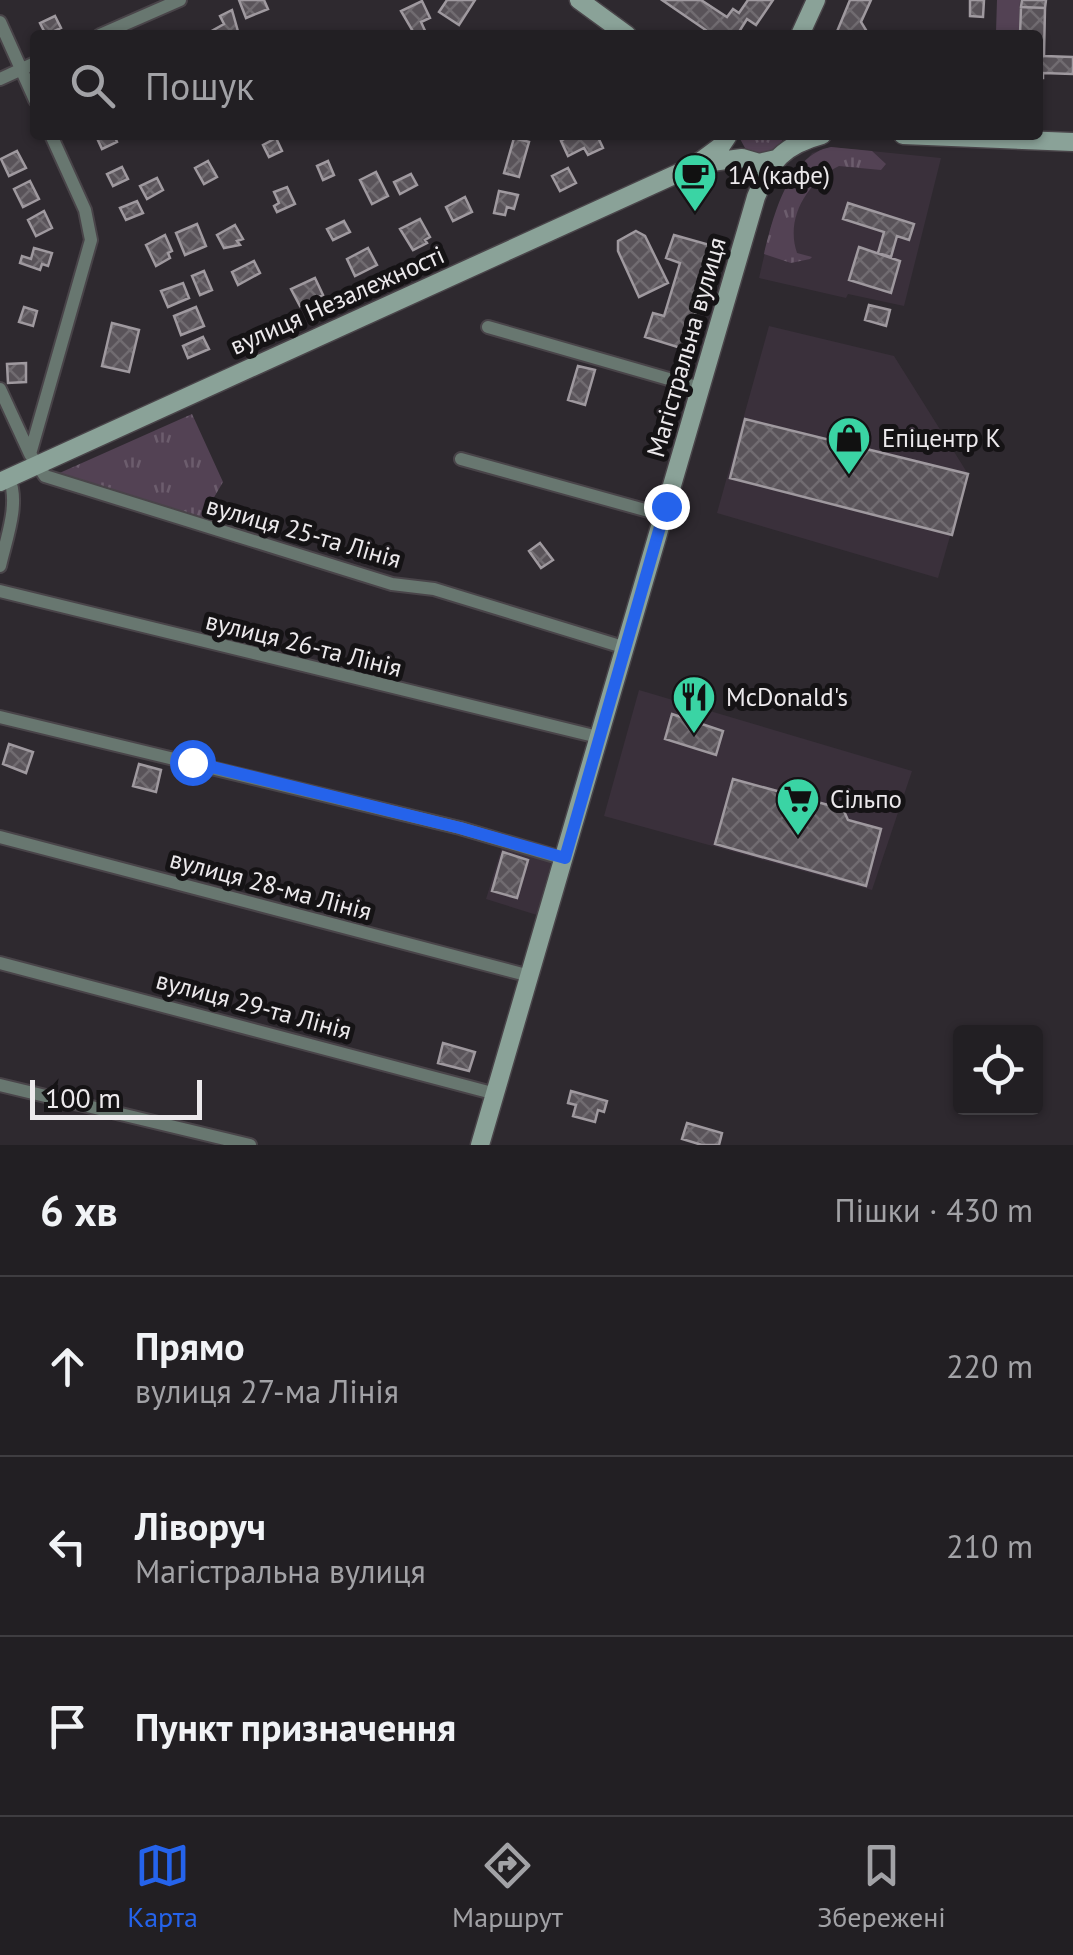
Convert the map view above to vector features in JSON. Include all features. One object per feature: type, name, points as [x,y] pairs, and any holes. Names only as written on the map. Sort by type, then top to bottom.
[{"type":"main road","points":[[578,0],[621,30]]},
{"type":"main road","points":[[802,30],[816,0]]},
{"type":"main road","points":[[694,166],[723,140]]},
{"type":"main road","points":[[730,140],[744,159],[756,197]]},
{"type":"main road","points":[[1024,140],[1073,142]]},
{"type":"main road","points":[[694,166],[744,159],[760,163],[786,147]]},
{"type":"main road","name":"Магістральна вулиця","points":[[480,1145],[756,197],[786,147]]},
{"type":"main road","name":"вулиця Незалежності","points":[[4,480],[32,460],[694,166]]},
{"type":"street","points":[[109,30],[156,5],[180,0]]},
{"type":"street","points":[[0,22],[30,89]]},
{"type":"street","points":[[0,79],[30,66]]},
{"type":"street","points":[[32,460],[91,240],[85,210],[53,140]]},
{"type":"street","points":[[488,327],[700,388]]},
{"type":"street","points":[[0,389],[32,460]]},
{"type":"street","points":[[460,459],[663,515]]},
{"type":"street","name":"вулиця 25-та Лінія","points":[[32,460],[51,480],[392,584],[434,589],[623,648]]},
{"type":"street","points":[[0,566],[14,491],[4,480]]},
{"type":"street","name":"вулиця 26-та Лінія","points":[[0,592],[598,738]]},
{"type":"street","points":[[0,717],[460,828],[565,858]]},
{"type":"street","name":"вулиця 28-ма Лінія","points":[[0,838],[530,976]]},
{"type":"street","name":"вулиця 29-та Лінія","points":[[0,962],[496,1094]]},
{"type":"street","points":[[0,1084],[250,1145]]},
{"type":"shaded area","points":[[831,147],[941,158],[904,306],[848,294],[846,298],[759,278],[771,226],[791,181],[812,153]]},
{"type":"shaded area","points":[[769,326],[894,356],[968,474],[938,578],[717,513]]},
{"type":"shaded area","points":[[639,690],[912,771],[872,890],[604,816]]},
{"type":"shaded area","points":[[502,847],[552,859],[537,915],[486,899]]},
{"type":"green space","points":[[997,0],[1020,0],[1019,30],[996,30]]},
{"type":"green space","points":[[741,140],[782,140],[769,152],[745,148]]},
{"type":"green space","points":[[831,147],[872,151],[886,164],[881,170],[839,166],[808,191],[797,214],[794,240],[797,253],[810,259],[791,263],[764,254],[778,206],[793,175],[816,152]]},
{"type":"green space","points":[[192,414],[223,482],[202,518],[55,475]]},
{"type":"building","points":[[239,0],[264,0],[268,9],[246,18]]},
{"type":"building","points":[[447,0],[475,0],[459,25],[439,12]]},
{"type":"building","points":[[662,0],[701,0],[727,17],[733,9],[739,13],[748,0],[773,0],[756,25],[747,19],[740,30],[706,30]]},
{"type":"building","points":[[850,0],[871,0],[861,22],[866,30],[838,30]]},
{"type":"building","points":[[970,0],[984,0],[983,17],[970,16]]},
{"type":"building","points":[[1022,0],[1046,0],[1045,8],[1021,7]]},
{"type":"building","points":[[422,1],[430,18],[421,22],[425,30],[412,30],[401,11]]},
{"type":"building","points":[[1021,7],[1045,8],[1044,56],[1073,57],[1073,74],[1043,73],[1043,30],[1020,30]]},
{"type":"building","points":[[232,10],[238,30],[214,30],[224,24],[220,16]]},
{"type":"building","points":[[55,16],[61,28],[44,30],[40,23]]},
{"type":"building","points":[[98,140],[116,140],[117,142],[102,149]]},
{"type":"building","points":[[277,140],[282,151],[269,157],[263,145]]},
{"type":"building","points":[[513,140],[529,142],[519,177],[504,173]]},
{"type":"building","points":[[599,140],[603,148],[588,155],[584,148],[568,156],[561,141]]},
{"type":"building","points":[[17,151],[26,168],[9,176],[1,159]]},
{"type":"building","points":[[208,161],[217,177],[204,184],[195,168]]},
{"type":"building","points":[[328,161],[334,175],[323,180],[317,166]]},
{"type":"building","points":[[122,167],[128,179],[113,186],[107,174]]},
{"type":"building","points":[[568,168],[576,183],[560,191],[552,176]]},
{"type":"building","points":[[376,172],[388,196],[372,204],[360,180]]},
{"type":"building","points":[[411,174],[417,185],[400,194],[394,182]]},
{"type":"building","points":[[157,178],[163,190],[147,199],[140,186]]},
{"type":"building","points":[[30,181],[39,199],[23,207],[14,189]]},
{"type":"building","points":[[287,187],[295,204],[277,212],[274,206],[279,203],[274,192]]},
{"type":"building","points":[[499,191],[518,195],[514,209],[507,207],[505,215],[494,213]]},
{"type":"building","points":[[465,197],[472,212],[453,221],[446,207]]},
{"type":"building","points":[[137,201],[143,213],[126,220],[120,208]]},
{"type":"building","points":[[848,203],[914,224],[909,240],[897,236],[891,257],[878,253],[884,232],[843,219]]},
{"type":"building","points":[[44,211],[52,228],[36,236],[28,220]]},
{"type":"building","points":[[420,219],[430,237],[413,250],[400,229]]},
{"type":"building","points":[[344,221],[350,232],[333,240],[327,229]]},
{"type":"building","points":[[197,224],[206,246],[185,255],[176,233]]},
{"type":"building","points":[[235,225],[243,239],[237,241],[240,245],[224,248],[217,235]]},
{"type":"building","points":[[636,231],[645,236],[668,283],[639,297],[618,251],[618,241]]},
{"type":"building","points":[[165,235],[172,251],[168,253],[170,258],[156,266],[146,245]]},
{"type":"building","points":[[674,235],[717,247],[684,349],[645,337],[653,313],[664,316],[680,263],[666,258]]},
{"type":"building","points":[[859,247],[900,261],[891,293],[849,280]]},
{"type":"building","points":[[34,248],[52,253],[48,266],[42,264],[40,270],[20,263],[22,256],[31,259]]},
{"type":"building","points":[[368,248],[377,265],[355,276],[347,259]]},
{"type":"building","points":[[254,261],[260,273],[238,285],[232,272]]},
{"type":"building","points":[[204,271],[212,290],[200,295],[192,276]]},
{"type":"building","points":[[315,278],[323,295],[300,306],[291,289]]},
{"type":"building","points":[[183,283],[189,298],[168,307],[161,291]]},
{"type":"building","points":[[869,305],[890,310],[886,326],[865,320]]},
{"type":"building","points":[[24,307],[37,311],[33,326],[19,322]]},
{"type":"building","points":[[196,307],[204,326],[181,335],[174,316]]},
{"type":"building","points":[[112,323],[139,330],[129,372],[102,366]]},
{"type":"building","points":[[203,337],[209,349],[188,358],[183,346]]},
{"type":"building","points":[[26,363],[26,382],[8,383],[7,364]]},
{"type":"building","points":[[578,366],[595,370],[585,405],[568,400]]},
{"type":"building","name":"Епіцентр К","points":[[745,419],[968,474],[952,535],[730,478]]},
{"type":"building","points":[[540,543],[553,560],[541,568],[529,551]]},
{"type":"building","name":"McDonald's","points":[[672,714],[723,731],[716,755],[665,739]]},
{"type":"building","points":[[9,744],[33,752],[26,773],[3,764]]},
{"type":"building","points":[[139,764],[161,770],[156,792],[133,786]]},
{"type":"building","name":"Сільпо","points":[[733,779],[843,809],[848,820],[881,829],[866,886],[715,844]]},
{"type":"building","points":[[503,852],[528,860],[517,898],[492,891]]},
{"type":"building","points":[[443,1043],[475,1052],[469,1071],[438,1063]]},
{"type":"building","points":[[571,1091],[607,1101],[604,1112],[598,1110],[595,1122],[573,1116],[576,1105],[568,1103]]},
{"type":"building","points":[[687,1123],[722,1133],[719,1145],[682,1139]]},
{"type":"place","name":"1А (кафе)","points":[[695,213]]},
{"type":"place","name":"Епіцентр К","points":[[849,476]]},
{"type":"place","name":"McDonald's","points":[[694,735]]},
{"type":"place","name":"Сільпо","points":[[798,837]]},
{"type":"route","points":[[192,762],[565,858],[666,506]]}]
